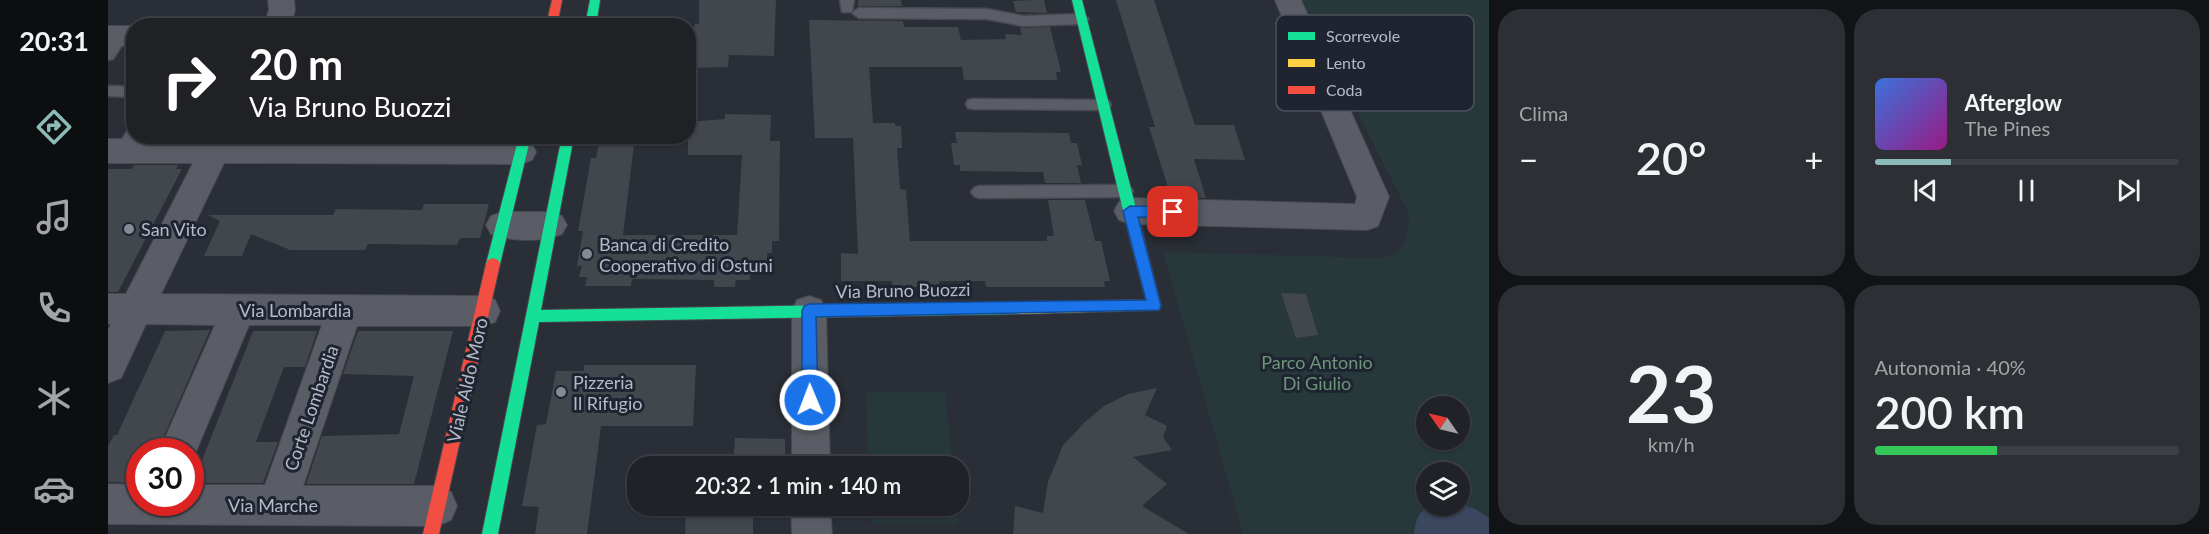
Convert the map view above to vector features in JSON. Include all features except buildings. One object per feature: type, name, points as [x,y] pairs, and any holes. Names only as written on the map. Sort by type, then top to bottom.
[{"type":"street","points":[[280,18],[282,10],[281,0]]},
{"type":"street","points":[[553,18],[557,0]]},
{"type":"street","points":[[592,18],[595,0]]},
{"type":"street","name":"Via Bruno Buozzi","points":[[533,316],[1154,306],[1077,0]]},
{"type":"street","points":[[1288,0],[1294,15]]},
{"type":"street","points":[[1127,201],[1367,217],[1373,198],[1336,111]]},
{"type":"street","points":[[108,366],[122,309],[218,144]]},
{"type":"street","points":[[122,145],[523,144]]},
{"type":"street","name":"Viale Aldo Moro","points":[[434,520],[523,144]]},
{"type":"street","points":[[490,534],[566,144]]},
{"type":"street","points":[[502,225],[551,225]]},
{"type":"street","name":"Via Lombardia","points":[[122,309],[483,311]]},
{"type":"street","points":[[184,438],[239,309]]},
{"type":"street","name":"Corte Lombardia","points":[[277,505],[345,310]]},
{"type":"street","points":[[809,311],[811,456]]},
{"type":"street","name":"Via Marche","points":[[108,504],[126,504]]},
{"type":"street","name":"Via Marche","points":[[204,504],[277,505],[434,520]]},
{"type":"street","points":[[811,516],[812,534]]},
{"type":"lane","points":[[851,7],[987,14],[1023,21],[1082,19]]},
{"type":"lane","points":[[111,91],[126,92]]},
{"type":"lane","points":[[973,104],[1104,105]]},
{"type":"lane","points":[[979,192],[1127,201]]},
{"type":"green space","name":"Parco Antonio Di Giulio","points":[[1300,0],[1489,0],[1489,534],[1243,534],[1163,252],[1379,258],[1397,254],[1407,236],[1409,214],[1357,111],[1474,111],[1474,15],[1308,15]]},
{"type":"green space","points":[[865,392],[945,392],[952,456],[868,456]]},
{"type":"green space","points":[[872,516],[958,516],[958,523],[872,523]]},
{"type":"water","points":[[1470,507],[1489,518],[1489,534],[1414,534],[1419,516],[1470,516]]},
{"type":"traffic: fast","points":[[592,18],[595,0]]},
{"type":"traffic: fast","points":[[1077,0],[1137,239]]},
{"type":"traffic: fast","points":[[493,264],[523,144]]},
{"type":"traffic: fast","points":[[490,534],[566,144]]},
{"type":"traffic: fast","points":[[533,316],[1020,308]]},
{"type":"traffic: slow","points":[[1020,308],[1154,306],[1137,239]]},
{"type":"traffic: jam","points":[[553,18],[557,0]]},
{"type":"traffic: jam","points":[[431,534],[493,264]]},
{"type":"place","name":"San Vito","points":[[129,229]]},
{"type":"place","name":"Banca di Credito Cooperativo di Ostuni","points":[[587,254]]},
{"type":"place","name":"Pizzeria Il Rifugio","points":[[561,392]]},
{"type":"route","points":[[810,400],[809,311],[1154,306],[1130,211],[1173,212]]}]
